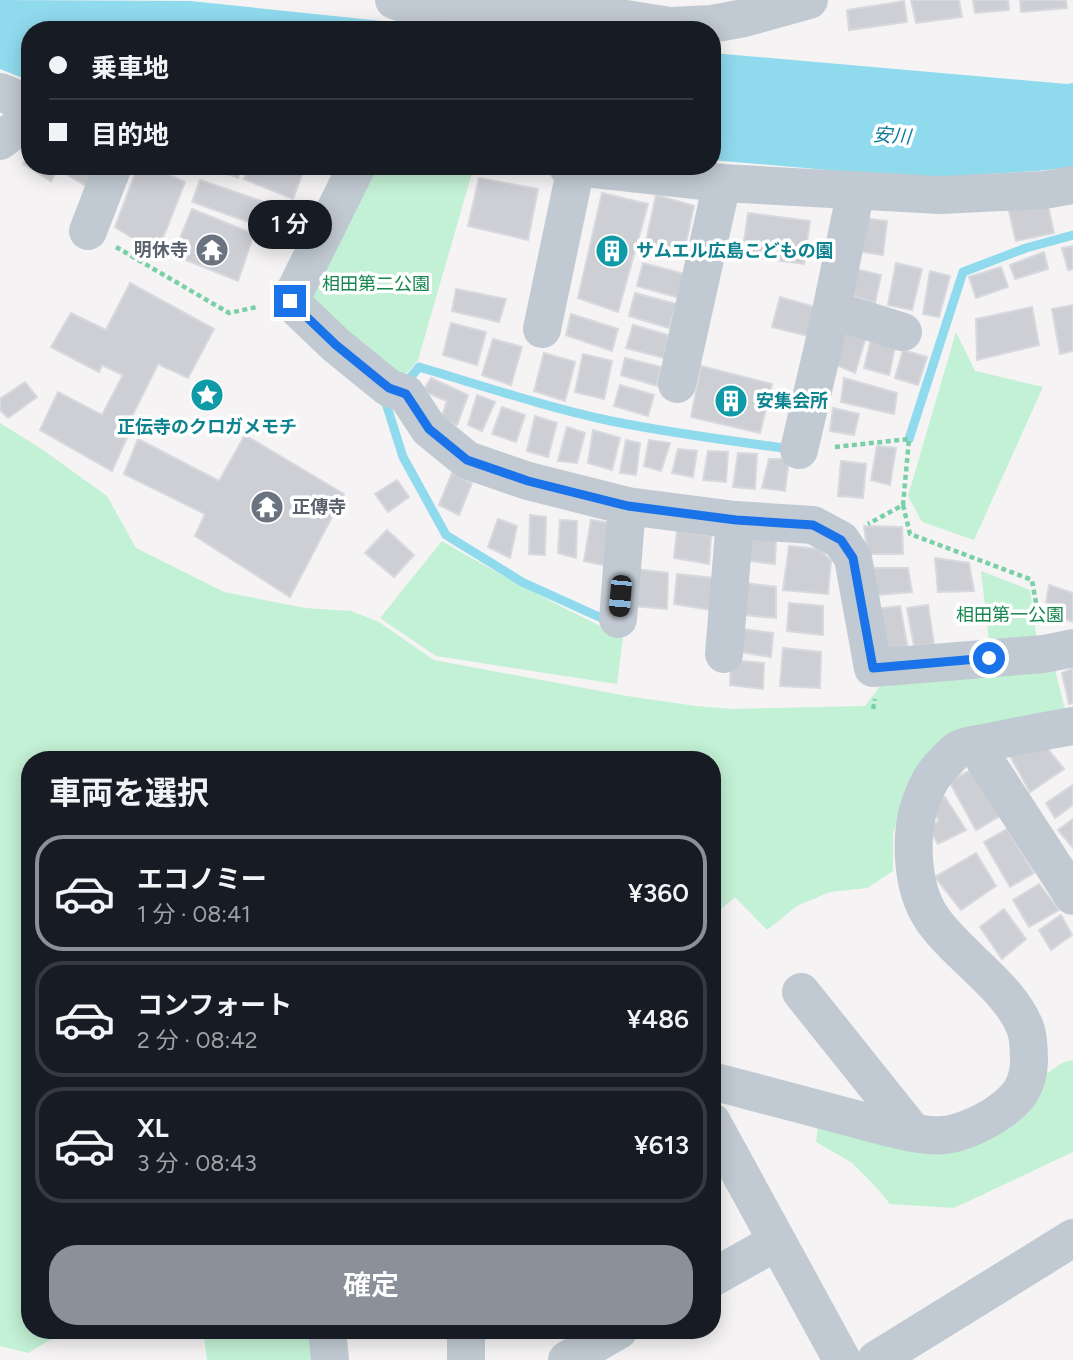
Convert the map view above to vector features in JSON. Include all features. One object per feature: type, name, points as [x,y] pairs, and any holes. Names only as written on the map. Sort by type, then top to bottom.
[{"type":"street","points":[[394,0],[410,6],[510,19],[562,9],[638,21]]},
{"type":"street","points":[[721,22],[809,0]]},
{"type":"street","points":[[0,92],[21,100]]},
{"type":"street","points":[[0,141],[21,125]]},
{"type":"street","points":[[88,231],[110,175]]},
{"type":"street","points":[[353,175],[290,301],[336,345],[379,380],[389,388],[406,394],[429,429],[467,460],[528,481],[628,506],[736,520],[813,525],[841,540],[853,558],[873,668],[1058,651]]},
{"type":"street","points":[[542,329],[570,175]]},
{"type":"street","points":[[646,175],[722,183],[940,195],[1073,186]]},
{"type":"street","points":[[677,384],[722,183]]},
{"type":"street","points":[[799,450],[832,310],[856,190]]},
{"type":"street","points":[[832,310],[903,332]]},
{"type":"street","points":[[618,619],[628,506]]},
{"type":"street","points":[[724,654],[736,520]]},
{"type":"street","points":[[721,1083],[848,1117],[913,1132],[944,1135],[970,1128],[996,1114],[1021,1094],[1028,1071],[1026,1031],[1017,1012],[993,983],[930,916],[920,895],[915,871],[913,851],[917,813],[935,771],[958,749],[1073,726]]},
{"type":"street","points":[[975,745],[1073,896]]},
{"type":"street","points":[[800,992],[913,1132]]},
{"type":"street","points":[[721,1139],[842,1360]]},
{"type":"street","points":[[876,1360],[1073,1238]]},
{"type":"street","points":[[721,1273],[776,1242]]},
{"type":"street","points":[[328,1339],[330,1360]]},
{"type":"street","points":[[466,1339],[466,1360]]},
{"type":"street","points":[[567,1360],[604,1339]]},
{"type":"path","points":[[88,231],[229,313],[290,301]]},
{"type":"path","points":[[799,450],[909,439],[903,505],[910,534],[1032,580],[1058,651]]},
{"type":"path","points":[[841,540],[903,505]]},
{"type":"green space","name":"相田第二公園","points":[[365,175],[471,175],[418,360],[401,380],[299,299]]},
{"type":"green space","points":[[956,332],[975,371],[1043,387],[974,540],[922,522],[908,496]]},
{"type":"green space","points":[[0,423],[107,496],[136,548],[224,592],[305,608],[351,611],[379,622],[434,660],[627,696],[733,709],[865,706],[887,677],[1053,661],[1066,714],[911,785],[893,833],[893,871],[867,888],[830,892],[797,906],[767,930],[735,897],[721,909],[721,751],[21,751],[21,1339],[52,1339],[28,1353],[0,1346]]},
{"type":"green space","points":[[442,541],[531,591],[623,637],[617,684],[436,656],[380,618]]},
{"type":"green space","name":"相田第一公園","points":[[981,571],[1030,590],[1037,641],[989,641]]},
{"type":"green space","points":[[1073,1060],[1073,1152],[954,1208],[890,1204],[851,1162],[816,1142],[819,1118],[946,1143],[1062,1063]]},
{"type":"green space","points":[[204,1339],[320,1339],[321,1360],[207,1360]]},
{"type":"water","points":[[0,0],[190,1],[382,21],[21,21],[21,77],[0,69]]},
{"type":"water","name":"安川","points":[[721,54],[1073,83],[1073,167],[920,178],[721,161]]},
{"type":"building","points":[[911,0],[959,0],[962,17],[916,23]]},
{"type":"building","points":[[973,0],[1008,0],[1009,10],[975,13]]},
{"type":"building","points":[[1020,0],[1066,0],[1067,8],[1021,12]]},
{"type":"building","points":[[904,1],[907,22],[849,30],[847,10]]},
{"type":"building","points":[[41,175],[54,175],[51,181]]},
{"type":"building","points":[[68,175],[95,175],[89,188]]},
{"type":"building","points":[[135,175],[169,175],[185,182],[157,253],[115,227]]},
{"type":"building","points":[[246,175],[302,175],[293,199],[244,179]]},
{"type":"building","points":[[479,178],[538,189],[528,240],[468,226]]},
{"type":"building","points":[[200,180],[282,208],[274,231],[192,202]]},
{"type":"building","name":"サムエル広島こどもの園","points":[[602,193],[648,204],[618,312],[578,298]]},
{"type":"building","points":[[656,195],[694,206],[683,257],[645,246]]},
{"type":"building","points":[[1047,201],[1054,233],[1016,241],[1008,207]]},
{"type":"building","points":[[192,209],[254,234],[238,281],[173,255]]},
{"type":"building","points":[[748,213],[810,221],[804,264],[742,256]]},
{"type":"building","points":[[864,218],[887,221],[883,255],[856,251]]},
{"type":"building","points":[[1073,246],[1073,269],[1068,270],[1062,248]]},
{"type":"building","points":[[1044,252],[1048,269],[1015,279],[1010,265]]},
{"type":"building","points":[[643,263],[688,275],[680,298],[637,286]]},
{"type":"building","points":[[896,263],[922,269],[912,310],[888,305]]},
{"type":"building","points":[[1001,267],[1008,287],[976,298],[969,277]]},
{"type":"building","points":[[855,269],[881,275],[875,303],[849,294]]},
{"type":"building","points":[[930,271],[950,276],[939,317],[923,314]]},
{"type":"building","points":[[130,283],[214,329],[188,378],[158,364],[126,428],[130,431],[112,471],[40,430],[58,392],[102,415],[123,375],[102,365],[99,372],[51,347],[71,313],[106,330]]},
{"type":"building","points":[[456,289],[506,299],[499,322],[452,311]]},
{"type":"building","points":[[635,293],[676,304],[669,328],[629,316]]},
{"type":"building","points":[[780,297],[818,308],[812,337],[772,327]]},
{"type":"building","points":[[1073,305],[1073,351],[1060,354],[1052,309]]},
{"type":"building","points":[[1032,307],[1039,345],[977,360],[976,319]]},
{"type":"building","points":[[571,314],[618,329],[612,351],[566,335]]},
{"type":"building","points":[[451,323],[486,332],[477,365],[443,355]]},
{"type":"building","points":[[633,325],[668,335],[664,358],[626,348]]},
{"type":"building","points":[[843,331],[866,337],[855,373],[834,364]]},
{"type":"building","points":[[493,339],[522,347],[511,385],[482,375]]},
{"type":"building","points":[[871,339],[895,347],[889,375],[864,368]]},
{"type":"building","points":[[903,350],[927,357],[918,385],[895,378]]},
{"type":"building","points":[[544,353],[575,362],[565,401],[534,391]]},
{"type":"building","points":[[583,354],[612,361],[604,399],[575,392]]},
{"type":"building","points":[[625,358],[661,367],[657,386],[621,375]]},
{"type":"building","name":"安集会所","points":[[701,366],[772,384],[760,433],[691,417]]},
{"type":"building","points":[[431,378],[468,395],[457,425],[441,419],[447,401],[423,391]]},
{"type":"building","points":[[844,378],[897,393],[894,414],[841,402]]},
{"type":"building","points":[[25,382],[37,397],[8,418],[0,410],[0,399]]},
{"type":"building","points":[[620,385],[654,395],[648,416],[614,406]]},
{"type":"building","points":[[477,395],[495,402],[482,431],[468,425]]},
{"type":"building","points":[[502,407],[525,415],[516,442],[492,434]]},
{"type":"building","points":[[833,408],[859,414],[854,435],[830,431]]},
{"type":"building","points":[[535,416],[557,423],[548,457],[527,451]]},
{"type":"building","points":[[567,427],[585,433],[577,463],[558,461]]},
{"type":"building","points":[[593,430],[620,438],[612,470],[588,463]]},
{"type":"building","points":[[245,435],[344,494],[290,597],[195,536],[205,514],[124,474],[138,439],[219,481]]},
{"type":"building","points":[[626,440],[640,443],[636,475],[620,473]]},
{"type":"building","points":[[649,440],[670,443],[661,471],[644,466]]},
{"type":"building","points":[[877,446],[896,448],[890,485],[871,480]]},
{"type":"building","points":[[678,449],[697,451],[693,477],[672,473]]},
{"type":"building","points":[[708,451],[728,452],[726,482],[703,480]]},
{"type":"building","points":[[738,453],[757,454],[755,489],[733,487]]},
{"type":"building","points":[[769,459],[789,459],[785,491],[762,488]]},
{"type":"building","points":[[841,461],[866,464],[863,498],[838,496]]},
{"type":"building","points":[[452,473],[472,483],[459,515],[439,505]]},
{"type":"building","points":[[397,480],[409,497],[388,512],[375,494]]},
{"type":"building","points":[[530,515],[546,517],[545,555],[529,554]]},
{"type":"building","points":[[498,519],[517,526],[510,558],[488,547]]},
{"type":"building","points":[[560,520],[577,521],[576,558],[558,553]]},
{"type":"building","points":[[591,520],[618,524],[612,567],[584,561]]},
{"type":"building","points":[[864,526],[902,527],[903,554],[868,554]]},
{"type":"building","points":[[387,530],[414,555],[394,577],[365,553]]},
{"type":"building","points":[[677,531],[711,536],[709,564],[674,558]]},
{"type":"building","points":[[745,536],[776,539],[775,564],[743,560]]},
{"type":"building","points":[[789,546],[820,549],[831,561],[828,594],[783,590]]},
{"type":"building","points":[[935,558],[969,563],[974,591],[938,592]]},
{"type":"building","points":[[874,568],[908,568],[912,592],[877,595]]},
{"type":"building","points":[[636,569],[668,573],[667,609],[632,606]]},
{"type":"building","points":[[677,574],[713,578],[711,610],[674,604]]},
{"type":"building","points":[[746,583],[776,587],[776,618],[744,615]]},
{"type":"building","points":[[1049,585],[1073,593],[1073,622],[1058,617],[1046,603]]},
{"type":"building","points":[[789,603],[823,606],[823,635],[787,631]]},
{"type":"building","points":[[928,605],[934,644],[914,646],[907,608]]},
{"type":"building","points":[[900,606],[908,649],[887,652],[876,609]]},
{"type":"building","points":[[742,629],[773,633],[771,657],[740,652]]},
{"type":"building","points":[[783,648],[821,652],[820,688],[780,686]]},
{"type":"building","points":[[731,660],[764,663],[763,689],[730,685]]},
{"type":"building","points":[[1073,668],[1073,703],[1069,704],[1062,673]]},
{"type":"building","points":[[1043,743],[1064,769],[1030,792],[1009,754]]},
{"type":"building","points":[[973,769],[1000,816],[976,830],[949,781]]},
{"type":"building","points":[[1073,785],[1073,805],[1055,818],[1046,803]]},
{"type":"building","points":[[945,797],[966,830],[938,844],[928,827],[939,821],[931,806]]},
{"type":"building","points":[[1073,819],[1073,848],[1058,830]]},
{"type":"building","points":[[1007,829],[1034,873],[1010,887],[984,842]]},
{"type":"building","points":[[976,853],[996,886],[961,910],[935,877]]},
{"type":"building","points":[[1039,884],[1059,910],[1029,927],[1013,900]]},
{"type":"building","points":[[1004,909],[1026,939],[1002,959],[980,927]]},
{"type":"building","points":[[1061,915],[1072,935],[1051,950],[1039,930]]},
{"type":"waterway","points":[[909,439],[963,272],[1026,248],[1073,235]]},
{"type":"waterway","points":[[406,383],[419,367],[539,403],[611,421],[791,449]]},
{"type":"waterway","points":[[384,397],[403,457],[446,535],[522,582],[608,621]]},
{"type":"place","name":"明休寺","points":[[212,250]]},
{"type":"place","name":"サムエル広島こどもの園","points":[[612,251]]},
{"type":"place","name":"正伝寺のクロガメモチ","points":[[207,395]]},
{"type":"place","name":"安集会所","points":[[731,401]]},
{"type":"place","name":"正傳寺","points":[[267,507]]},
{"type":"route","points":[[290,301],[336,345],[379,380],[389,388],[406,394],[429,429],[467,460],[528,481],[628,506],[736,520],[813,525],[841,540],[853,558],[873,668],[989,658]]}]
